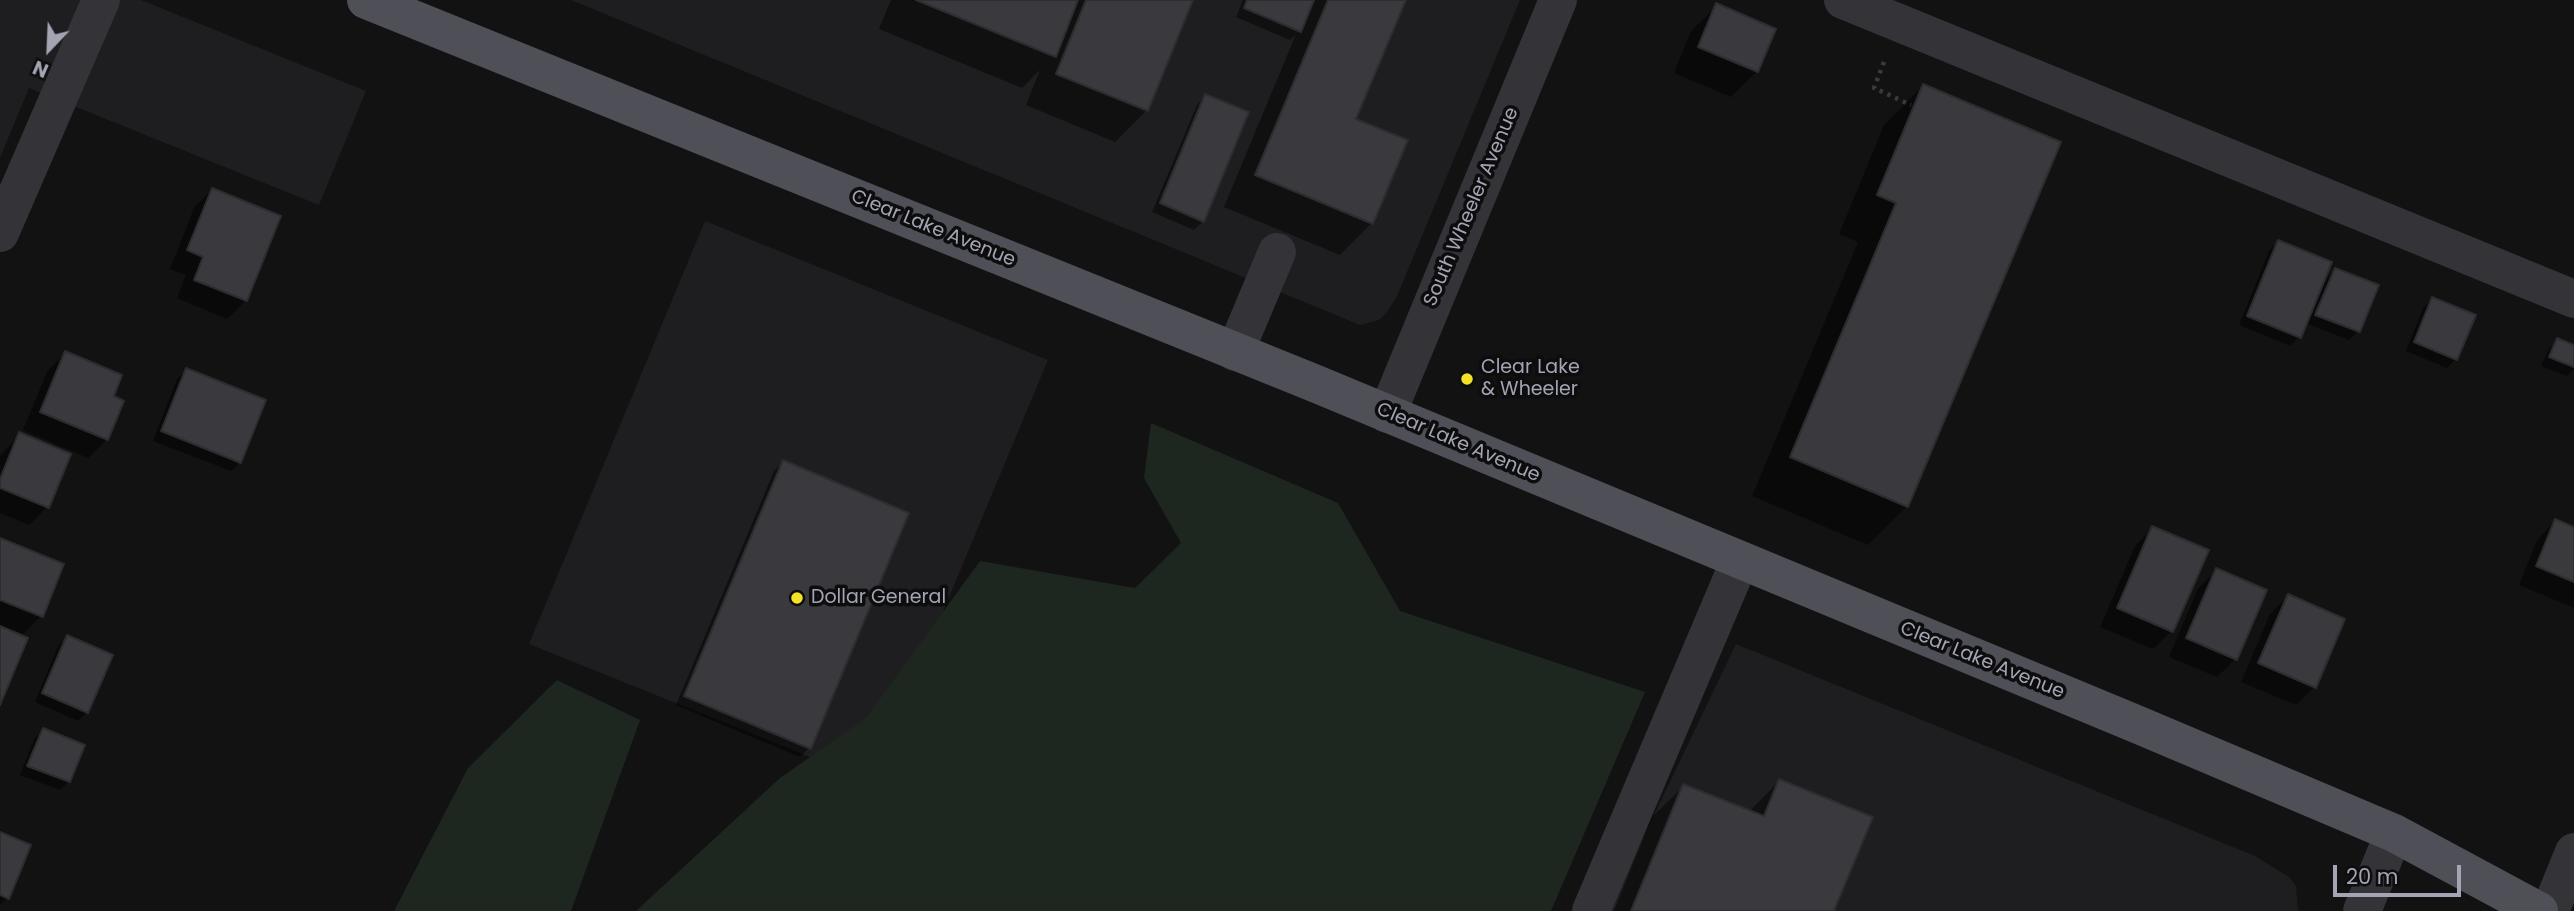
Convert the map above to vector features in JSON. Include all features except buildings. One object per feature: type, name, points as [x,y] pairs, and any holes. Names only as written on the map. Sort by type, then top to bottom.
[{"type":"main road","name":"Clear Lake Avenue","points":[[366,0],[1387,414],[2394,834],[2539,911]]},
{"type":"street","points":[[0,233],[101,0]]},
{"type":"street","name":"South Wheeler Avenue","points":[[1387,414],[1558,0]]},
{"type":"street","points":[[1843,0],[2574,299]]},
{"type":"street","points":[[1235,352],[1277,252]]},
{"type":"street","points":[[1591,911],[1740,560]]},
{"type":"street","points":[[2362,911],[2394,834]]},
{"type":"street","points":[[2550,911],[2574,852]]},
{"type":"path","points":[[1888,53],[1874,88],[1911,105]]},
{"type":"shaded area","points":[[0,0],[141,0],[366,91],[319,205],[29,88],[0,158]]},
{"type":"shaded area","points":[[571,0],[1520,0],[1397,296],[1379,320],[1360,325]]},
{"type":"shaded area","points":[[705,221],[1048,360],[872,782],[529,644]]},
{"type":"shaded area","points":[[1151,423],[1338,503],[1400,611],[1645,692],[1551,911],[636,911],[780,778],[866,718],[980,561],[1135,588],[1181,543],[1144,478]]},
{"type":"shaded area","points":[[1736,644],[2255,856],[2289,877],[2296,886],[2298,911],[1608,911]]},
{"type":"shaded area","points":[[557,680],[640,720],[571,911],[394,911],[468,768]]},
{"type":"place","name":"Clear Lake & Wheeler","points":[[1467,379]]},
{"type":"place","name":"Dollar General","points":[[797,598]]}]
